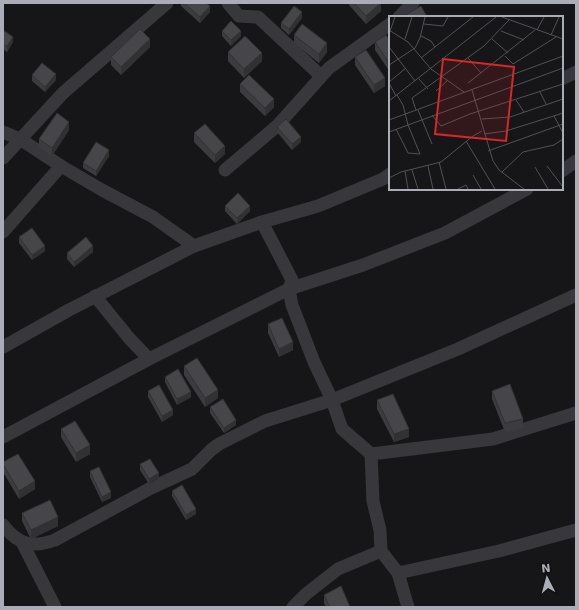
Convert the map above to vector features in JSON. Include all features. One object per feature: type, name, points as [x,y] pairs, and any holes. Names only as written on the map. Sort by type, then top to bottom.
[{"type":"street","points":[[3,158],[63,93],[167,3]]},
{"type":"street","points":[[228,3],[239,16],[258,18],[321,76]]},
{"type":"street","points":[[400,16],[413,3]]},
{"type":"street","points":[[224,170],[277,126],[329,68],[389,25]]},
{"type":"street","points":[[563,78],[576,72]]},
{"type":"street","points":[[3,132],[20,139],[61,166],[102,190],[153,216],[194,246]]},
{"type":"street","points":[[563,168],[576,161]]},
{"type":"street","points":[[3,232],[61,166]]},
{"type":"street","points":[[3,347],[96,296],[194,246],[262,222],[318,206],[383,179],[389,175]]},
{"type":"street","points":[[3,437],[149,359],[289,289],[362,265],[444,233],[525,190]]},
{"type":"street","points":[[262,222],[292,280],[289,289],[292,305],[314,362],[332,400],[342,429],[371,454],[373,501],[380,530],[381,551],[398,573],[408,607]]},
{"type":"street","points":[[3,525],[7,531],[22,542],[32,545],[43,544],[55,540],[151,488],[192,469],[218,444],[264,421],[332,400],[458,349],[576,295]]},
{"type":"street","points":[[96,296],[129,338],[149,359]]},
{"type":"street","points":[[371,454],[493,439],[576,413]]},
{"type":"street","points":[[398,573],[499,551],[576,530]]},
{"type":"street","points":[[22,542],[55,607]]},
{"type":"street","points":[[293,607],[306,594],[338,569],[381,551]]},
{"type":"building","points":[[184,3],[206,3],[210,6],[200,17]]},
{"type":"building","points":[[354,3],[381,3],[366,16]]},
{"type":"building","points":[[294,6],[302,12],[289,29],[281,23]]},
{"type":"building","points":[[421,6],[426,16],[404,16]]},
{"type":"building","points":[[231,21],[241,31],[231,40],[222,31]]},
{"type":"building","points":[[302,24],[327,43],[319,54],[294,35]]},
{"type":"building","points":[[140,29],[150,39],[121,67],[111,57]]},
{"type":"building","points":[[3,30],[13,37],[7,46],[3,44]]},
{"type":"building","points":[[386,35],[389,40],[389,63],[375,42]]},
{"type":"building","points":[[245,36],[262,53],[244,69],[228,52]]},
{"type":"building","points":[[366,50],[385,78],[374,85],[355,57]]},
{"type":"building","points":[[42,63],[56,74],[45,87],[32,75]]},
{"type":"building","points":[[249,75],[274,99],[265,108],[240,84]]},
{"type":"building","points":[[57,113],[69,122],[52,148],[39,139]]},
{"type":"building","points":[[286,119],[301,137],[292,144],[277,127]]},
{"type":"building","points":[[205,124],[225,146],[215,155],[194,133]]},
{"type":"building","points":[[96,142],[109,150],[96,171],[83,163]]},
{"type":"building","points":[[238,193],[250,206],[237,218],[225,206]]},
{"type":"building","points":[[32,228],[45,246],[32,255],[19,237]]},
{"type":"building","points":[[86,237],[93,246],[74,262],[67,253]]},
{"type":"building","points":[[282,318],[293,342],[279,349],[268,324]]},
{"type":"building","points":[[197,358],[218,390],[205,398],[184,366]]},
{"type":"building","points":[[178,369],[191,392],[177,399],[165,377]]},
{"type":"building","points":[[510,384],[523,419],[505,423],[492,391]]},
{"type":"building","points":[[159,385],[173,410],[162,416],[148,391]]},
{"type":"building","points":[[393,394],[409,429],[394,434],[377,400]]},
{"type":"building","points":[[223,399],[236,420],[224,428],[210,407]]},
{"type":"building","points":[[75,421],[90,445],[76,453],[61,429]]},
{"type":"building","points":[[18,454],[35,481],[19,491],[3,464],[3,462]]},
{"type":"building","points":[[150,459],[159,473],[149,479],[140,464]]},
{"type":"building","points":[[99,467],[111,492],[102,497],[90,471]]},
{"type":"building","points":[[182,485],[196,509],[186,515],[172,491]]},
{"type":"building","points":[[50,500],[58,517],[31,530],[22,513]]},
{"type":"building","points":[[341,586],[350,607],[330,607],[324,595]]}]
